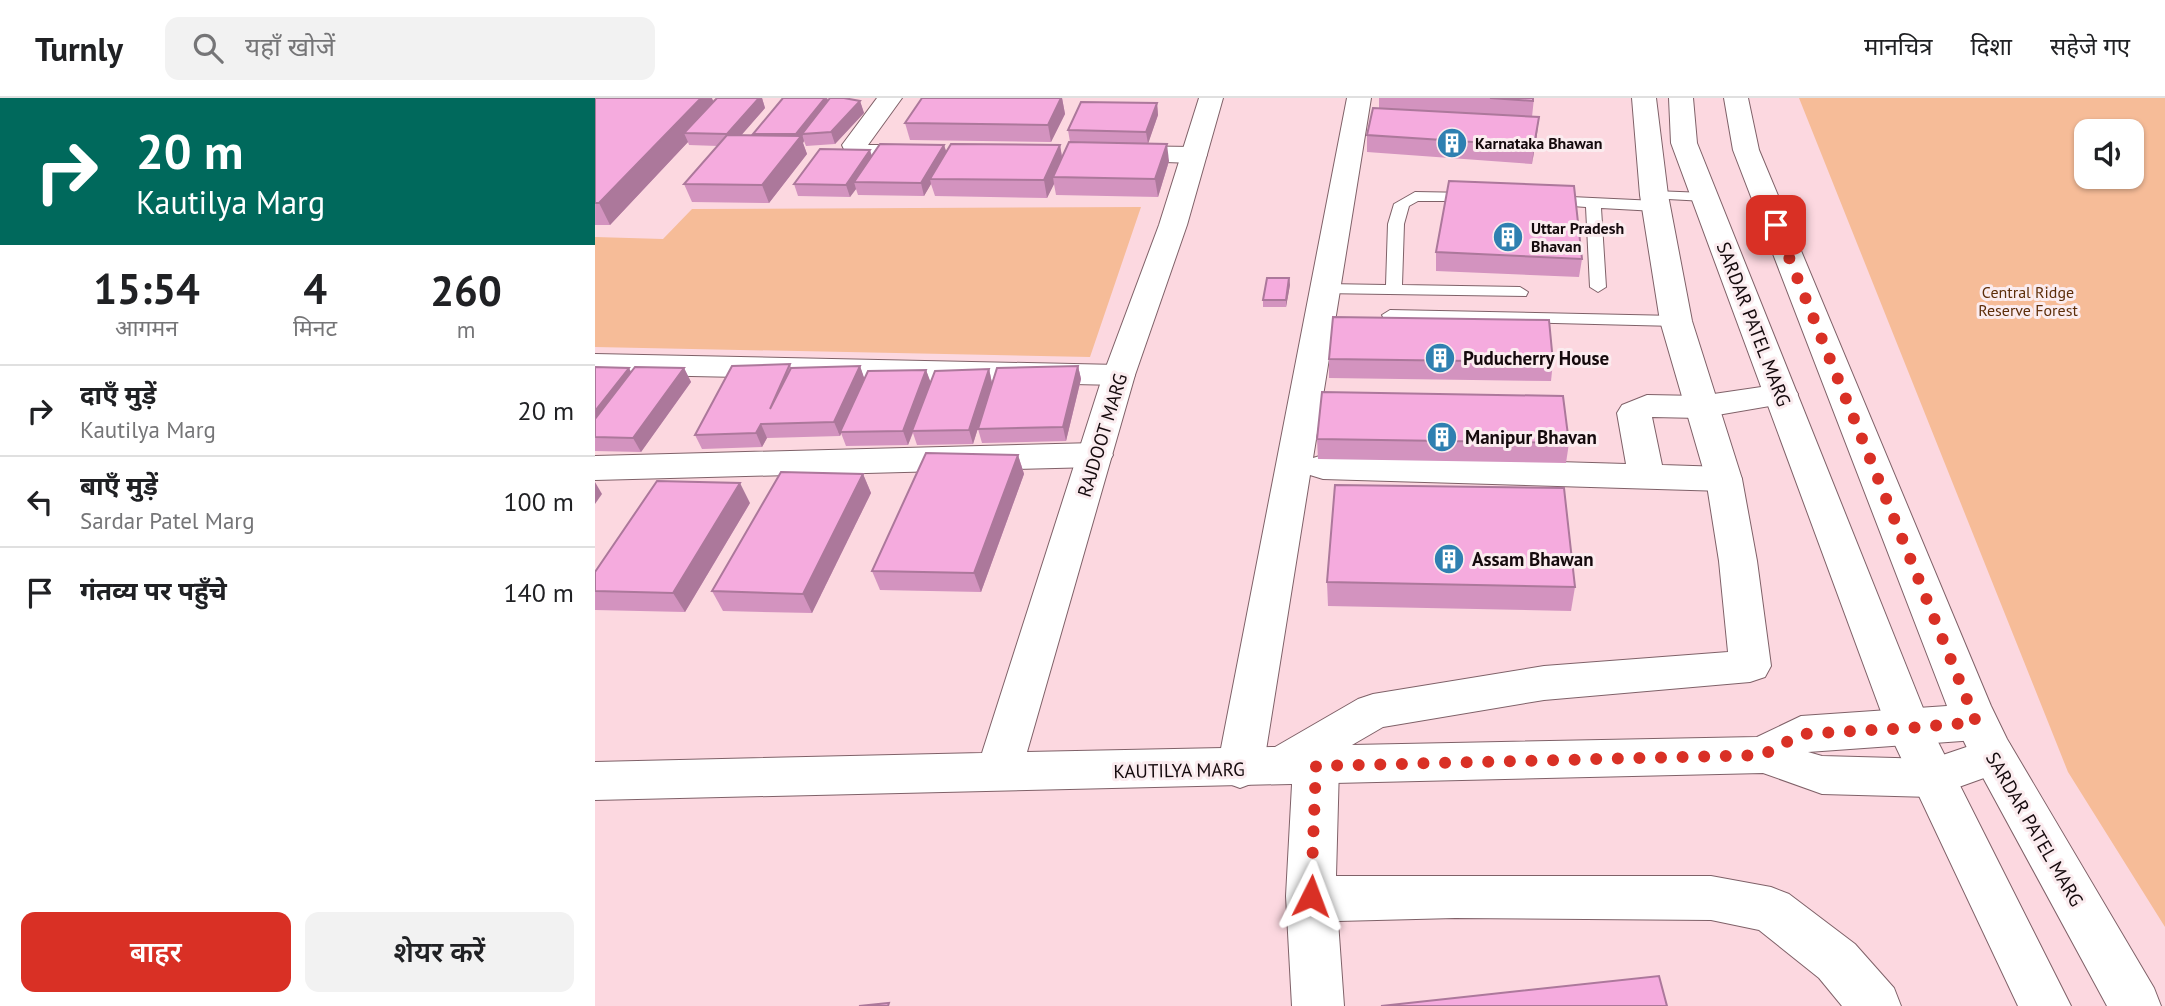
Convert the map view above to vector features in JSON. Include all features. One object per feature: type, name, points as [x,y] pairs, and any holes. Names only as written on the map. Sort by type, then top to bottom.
[{"type":"street","points":[[890,98],[855,145],[856,150],[865,153],[947,154]]},
{"type":"street","name":"RAJDOOT MARG","points":[[998,773],[1119,375],[1173,225],[1212,98]]},
{"type":"street","points":[[1318,1006],[1311,896],[1278,768],[1326,289],[1359,98]]},
{"type":"street","points":[[1278,768],[1373,711],[1545,683],[1750,666],[1738,561],[1724,479],[1676,321],[1655,200],[1644,98]]},
{"type":"street","name":"SARDAR PATEL MARG","points":[[1681,98],[1684,143],[1909,728],[1931,778],[2045,1006]]},
{"type":"street","name":"SARDAR PATEL MARG","points":[[1737,98],[1746,150],[1985,739],[2135,1006]]},
{"type":"street","points":[[1098,154],[1194,155]]},
{"type":"street","points":[[595,364],[1119,375]]},
{"type":"street","points":[[691,466],[739,367]]},
{"type":"street","points":[[1646,477],[1634,413],[1647,406],[1700,407],[1781,394]]},
{"type":"street","points":[[595,468],[1095,456]]},
{"type":"street","points":[[1322,467],[1724,479]]},
{"type":"street","name":"KAUTILYA MARG","points":[[1763,755],[1801,734],[1909,728],[1985,739]]},
{"type":"street","name":"KAUTILYA MARG","points":[[595,781],[1278,768],[1763,755],[1822,775],[1931,778],[1985,739]]},
{"type":"street","points":[[1311,896],[1345,899],[1455,896],[1723,900],[1771,910],[1837,961],[1875,1006]]},
{"type":"lane","points":[[1394,290],[1396,223],[1402,204],[1415,196],[1484,197]]},
{"type":"lane","points":[[1538,200],[1593,203],[1705,197]]},
{"type":"lane","points":[[1593,203],[1598,287]]},
{"type":"lane","points":[[1326,289],[1520,292]]},
{"type":"lane","points":[[1391,315],[1676,321]]},
{"type":"green space","name":"Central Ridge Reserve Forest","points":[[1799,98],[2165,98],[2165,927],[2068,772]]},
{"type":"green space","points":[[1141,207],[1090,357],[595,347],[595,237],[663,239],[692,209]]},
{"type":"building","points":[[595,98],[701,98],[599,203],[595,203]]},
{"type":"building","points":[[717,98],[759,98],[727,134],[684,133]]},
{"type":"building","points":[[783,98],[825,98],[796,134],[753,134]]},
{"type":"building","points":[[830,98],[860,101],[831,132],[802,134]]},
{"type":"building","points":[[922,98],[1061,98],[1048,125],[905,123]]},
{"type":"building","points":[[1490,98],[1533,98],[1533,101]]},
{"type":"building","points":[[1081,102],[1157,103],[1146,132],[1068,130]]},
{"type":"building","points":[[1373,108],[1539,117],[1534,146],[1367,135]]},
{"type":"building","points":[[727,135],[801,136],[762,185],[684,184]]},
{"type":"building","points":[[1069,142],[1167,144],[1155,179],[1053,177]]},
{"type":"building","points":[[880,144],[944,145],[921,183],[854,182]]},
{"type":"building","points":[[951,144],[1060,145],[1044,180],[930,179]]},
{"type":"building","points":[[820,149],[870,150],[846,185],[794,184]]},
{"type":"building","name":"Uttar Pradesh Bhavan","points":[[1449,181],[1574,186],[1582,259],[1436,252]]},
{"type":"building","points":[[1267,278],[1289,278],[1286,300],[1263,300]]},
{"type":"building","points":[[1333,317],[1549,320],[1553,362],[1329,359]]},
{"type":"building","points":[[790,364],[770,409],[791,368],[860,366],[834,422],[761,424],[756,433],[695,435],[732,366]]},
{"type":"building","points":[[1078,366],[1063,427],[978,429],[997,368]]},
{"type":"building","points":[[595,367],[629,368],[595,411]]},
{"type":"building","points":[[635,367],[684,368],[633,438],[595,437],[595,419]]},
{"type":"building","points":[[989,369],[969,430],[912,431],[935,371]]},
{"type":"building","points":[[926,370],[903,431],[840,432],[868,371]]},
{"type":"building","points":[[1322,392],[1563,396],[1569,443],[1317,439]]},
{"type":"building","points":[[926,453],[1018,455],[974,573],[872,571]]},
{"type":"building","points":[[781,472],[863,474],[803,594],[712,591]]},
{"type":"building","points":[[657,481],[740,483],[673,593],[595,591],[595,572]]},
{"type":"building","name":"Assam Bhawan","points":[[1335,485],[1564,488],[1575,587],[1327,582]]},
{"type":"building","points":[[1659,976],[1667,1006],[1381,1006]]},
{"type":"building","points":[[889,1003],[888,1006],[859,1006]]},
{"type":"place","name":"Karnataka Bhawan","points":[[1452,143]]},
{"type":"place","name":"Uttar Pradesh Bhavan","points":[[1508,237]]},
{"type":"place","name":"Puducherry House","points":[[1440,358]]},
{"type":"place","name":"Manipur Bhavan","points":[[1442,437]]},
{"type":"place","name":"Assam Bhawan","points":[[1449,559]]},
{"type":"route","points":[[1311,896],[1316,766],[1763,755],[1801,734],[1976,722],[1776,225]]}]
